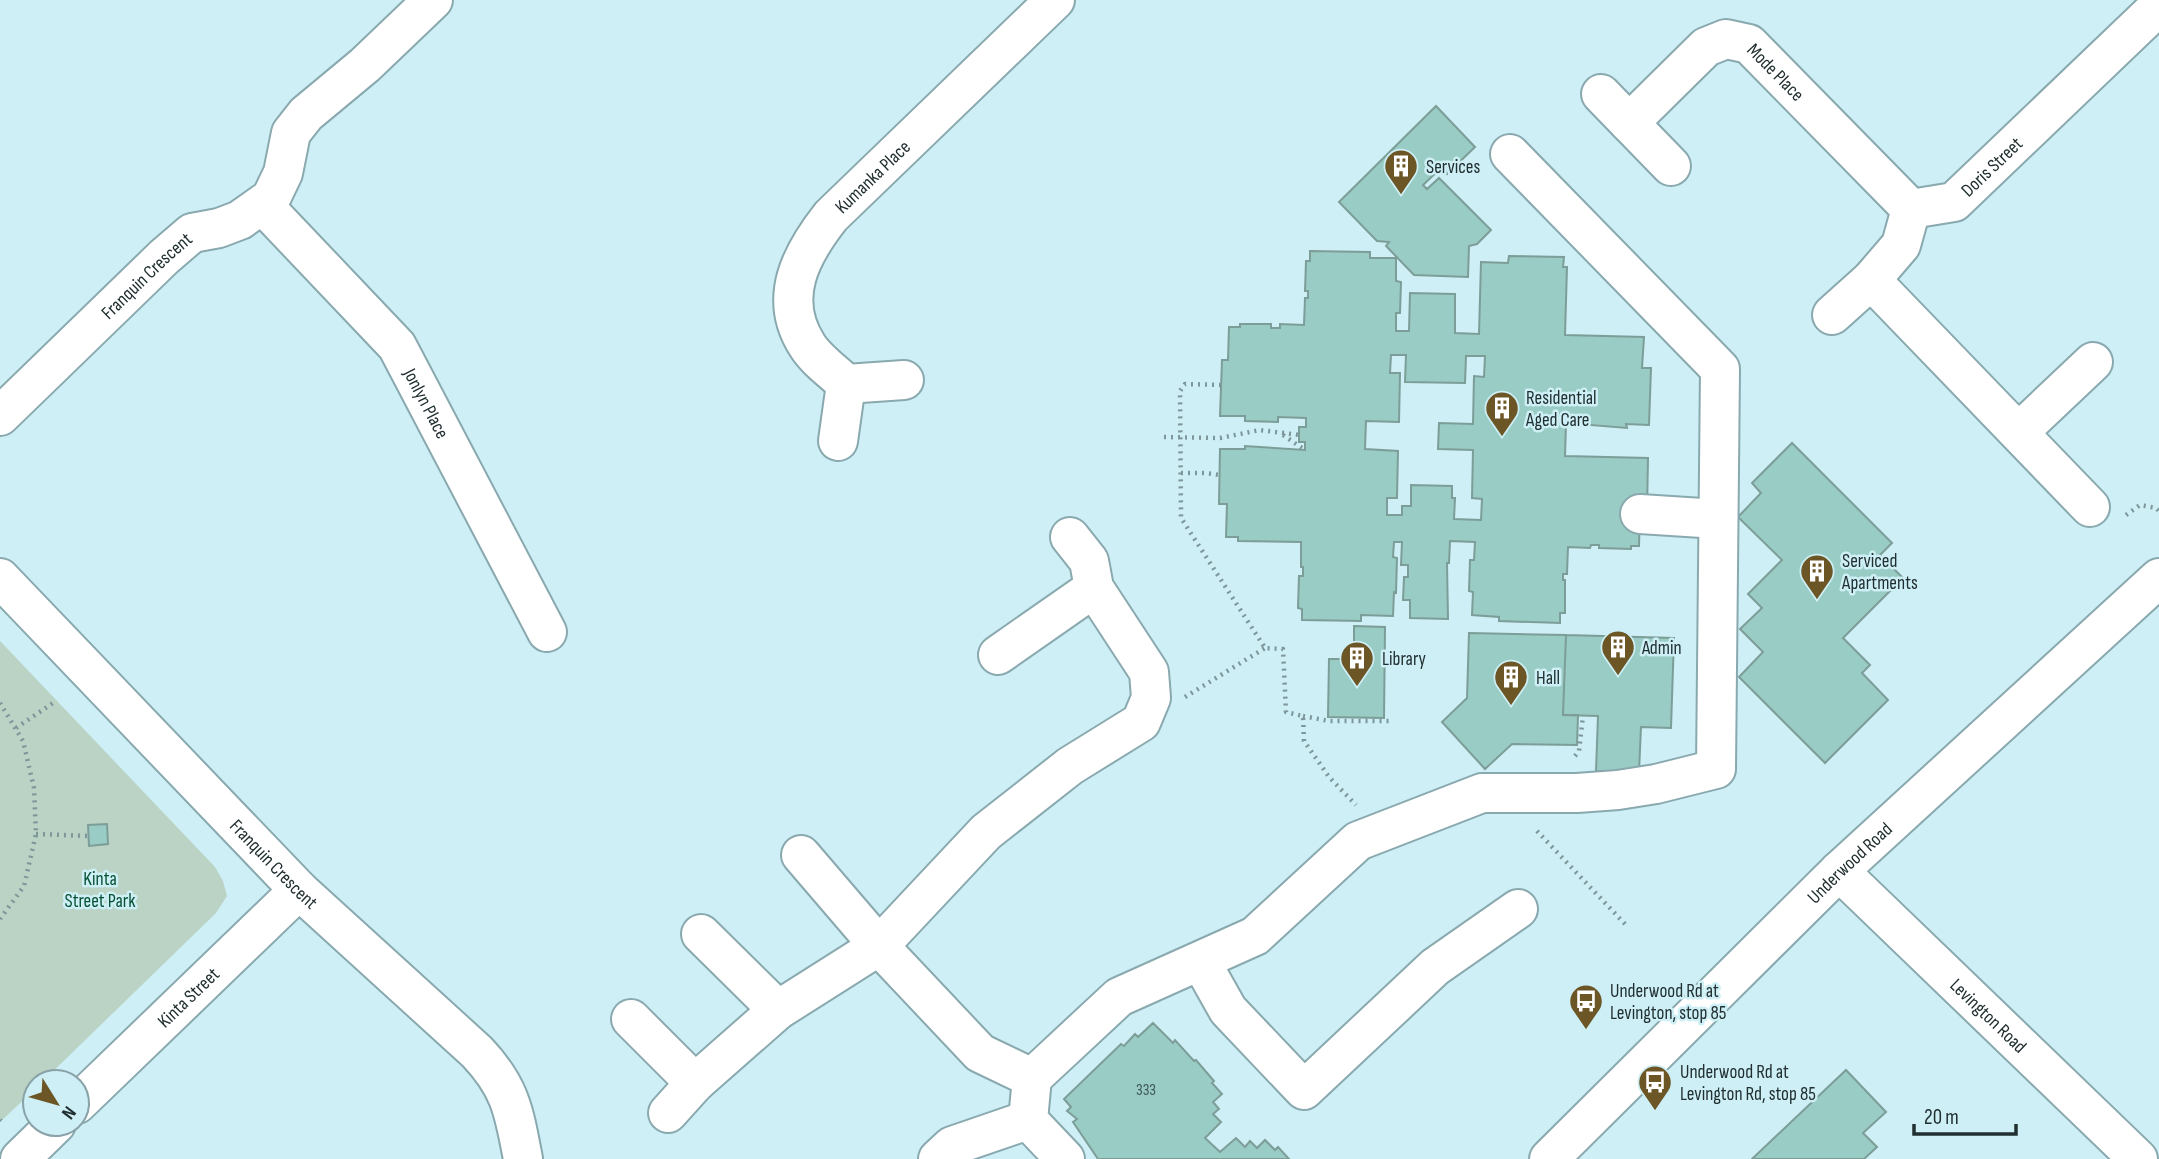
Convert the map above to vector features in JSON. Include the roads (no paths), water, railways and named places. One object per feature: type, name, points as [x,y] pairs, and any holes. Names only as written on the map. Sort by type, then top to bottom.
[{"type":"street","name":"Franquin Crescent","points":[[0,416],[192,233],[219,228],[240,220],[271,198],[282,173],[291,133],[306,114],[365,65],[433,0]]},
{"type":"street","name":"Kumanka Place","points":[[846,384],[807,346],[795,317],[794,278],[811,242],[831,216],[1055,0]]},
{"type":"street","name":"Doris Street","points":[[1911,209],[1954,202],[2159,6]]},
{"type":"street","name":"Mode Place","points":[[1629,123],[1706,47],[1726,38],[1749,44],[1911,209]]},
{"type":"street","points":[[1601,94],[1671,166]]},
{"type":"street","points":[[1065,1159],[1028,1120],[1032,1078],[1119,998],[1255,936],[1358,841],[1482,793],[1618,790],[1656,785],[1716,769],[1720,369],[1510,154]]},
{"type":"street","name":"Jonlyn Place","points":[[263,205],[397,346],[547,632]]},
{"type":"street","points":[[1832,315],[1871,280],[1902,245],[1911,209]]},
{"type":"street","points":[[1871,280],[2090,507]]},
{"type":"street","points":[[2019,432],[2093,362]]},
{"type":"street","points":[[838,441],[846,384],[904,380]]},
{"type":"street","points":[[1640,514],[1718,519]]},
{"type":"street","points":[[668,1112],[695,1083],[778,1010],[879,946],[986,832],[1070,766],[1141,722],[1151,693],[1149,671],[1094,588],[1090,561],[1070,537]]},
{"type":"street","name":"Franquin Crescent","points":[[0,578],[299,890],[495,1071],[506,1090],[523,1159]]},
{"type":"street","name":"Underwood Road","points":[[1549,1159],[1839,871],[2159,578]]},
{"type":"street","points":[[998,655],[1094,588]]},
{"type":"street","points":[[801,856],[879,946],[980,1053],[1032,1078]]},
{"type":"street","name":"Levington Road","points":[[1839,871],[2138,1159]]},
{"type":"street","name":"Kinta Street","points":[[91,1091],[299,890]]},
{"type":"street","points":[[1201,962],[1228,1010],[1304,1090],[1435,967],[1518,909]]},
{"type":"street","points":[[701,934],[778,1010]]},
{"type":"street","points":[[631,1018],[695,1083]]},
{"type":"street","points":[[938,1159],[952,1146],[1028,1120]]},
{"type":"street","points":[[20,1159],[42,1138]]},
{"type":"place","name":"Services","points":[[1401,196]]},
{"type":"place","name":"Residential Aged Care","points":[[1502,438]]},
{"type":"place","name":"Serviced Apartments","points":[[1817,601]]},
{"type":"place","name":"Admin","points":[[1618,677]]},
{"type":"place","name":"Library","points":[[1357,688]]},
{"type":"place","name":"Hall","points":[[1511,707]]},
{"type":"place","name":"Underwood Rd at Levington, stop 85","points":[[1586,1031]]},
{"type":"place","name":"Underwood Rd at Levington Rd, stop 85","points":[[1655,1112]]},
{"type":"park label","name":"Kinta Street Park","points":[[100,889]]}]
